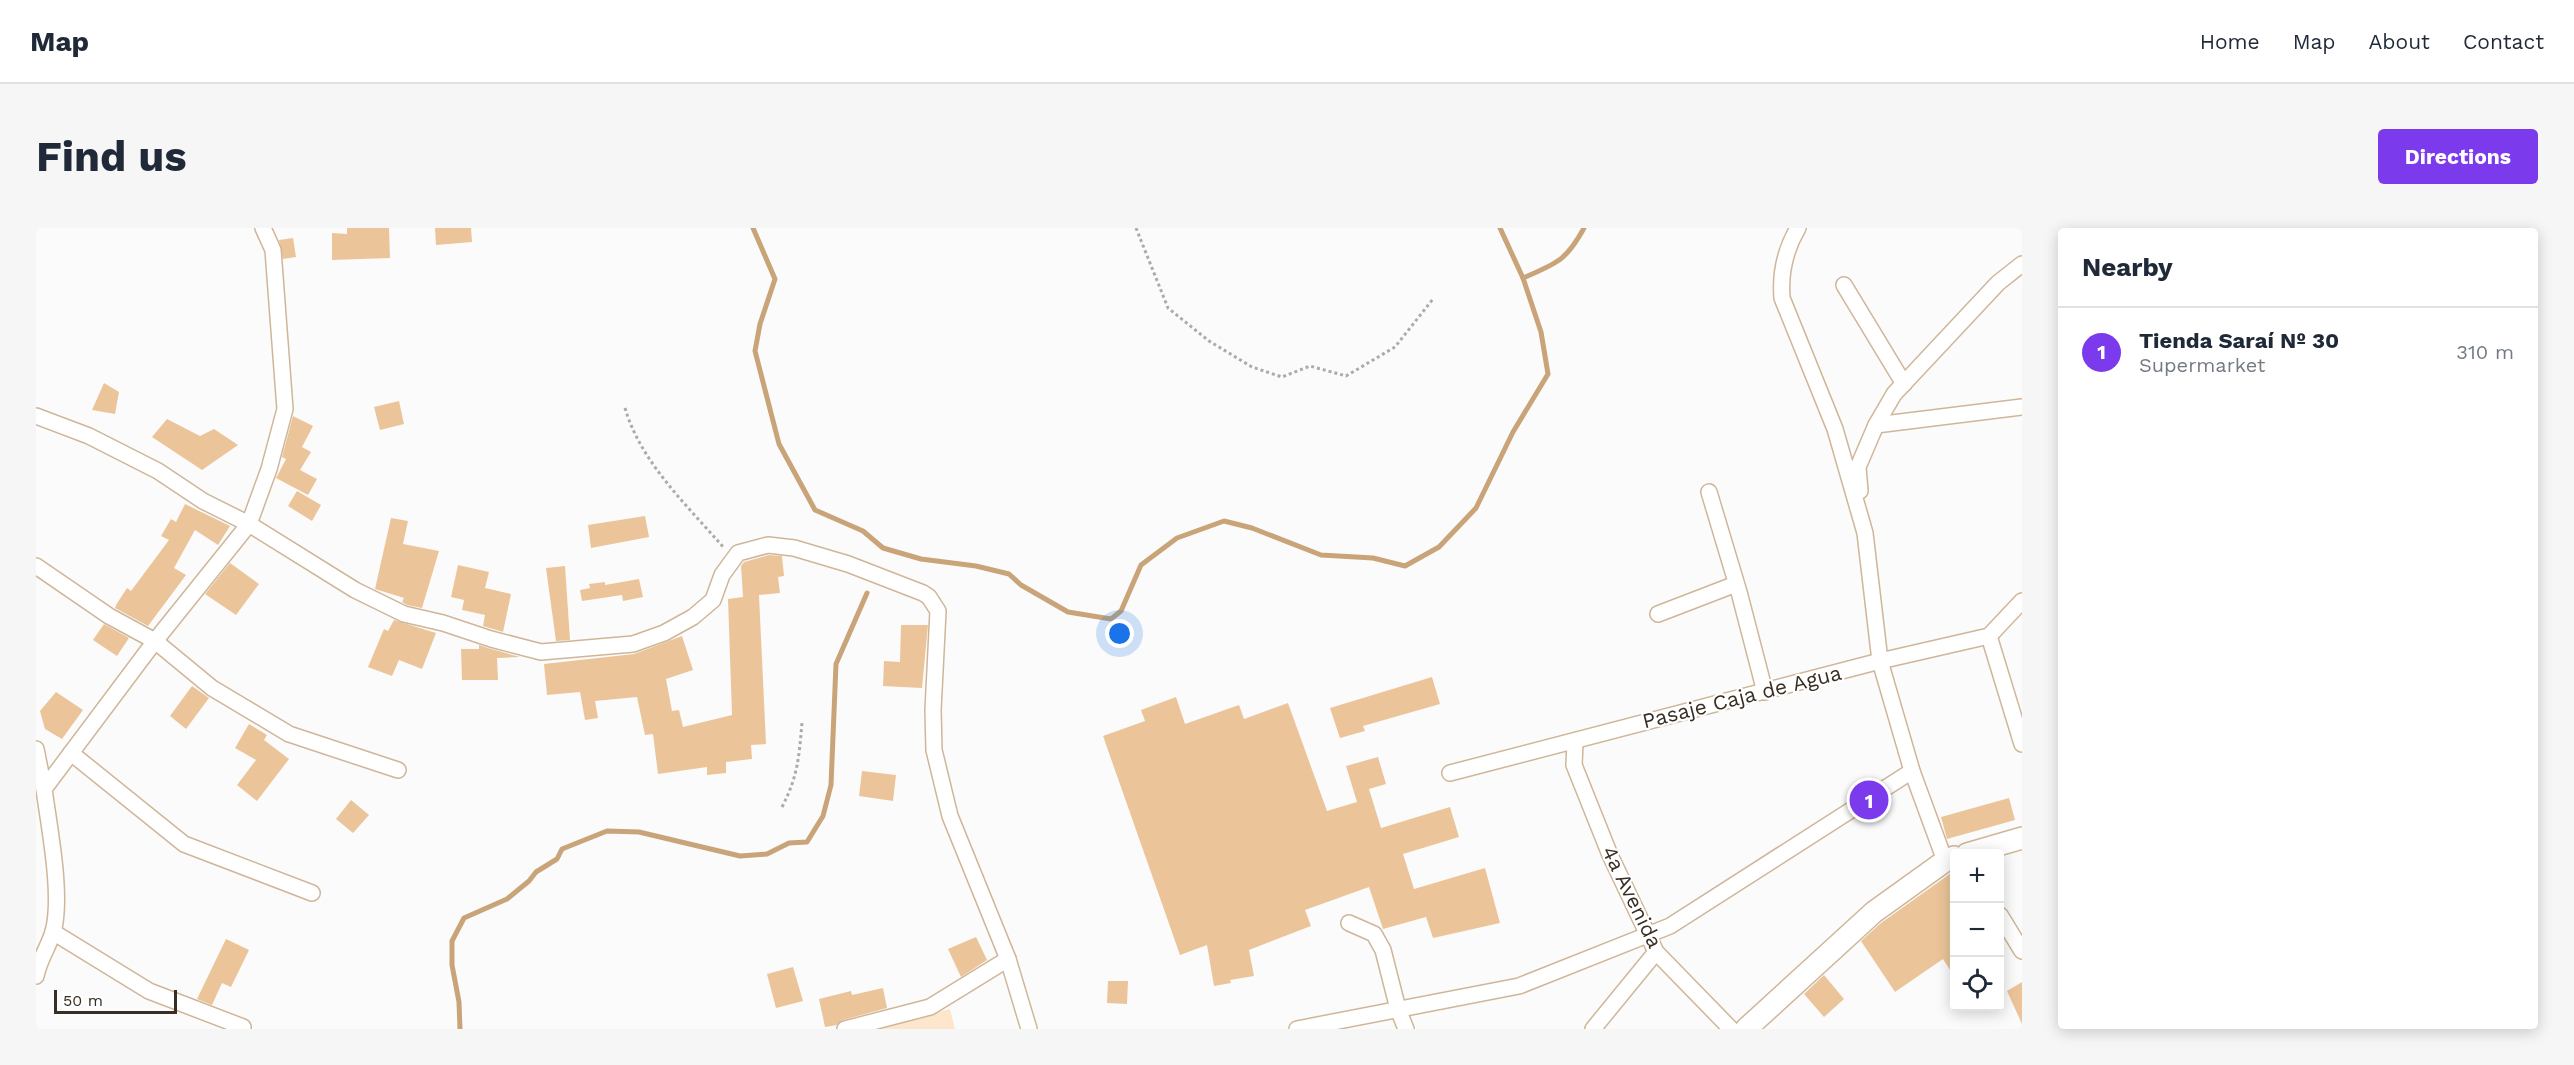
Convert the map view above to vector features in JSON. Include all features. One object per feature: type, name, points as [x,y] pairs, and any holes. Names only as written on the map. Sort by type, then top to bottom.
[{"type":"main road","points":[[1984,849],[2022,838]]},
{"type":"main road","points":[[1746,1029],[1874,912],[1950,859]]},
{"type":"street","points":[[44,789],[155,641],[249,524],[269,469],[285,409],[273,250],[263,228]]},
{"type":"street","points":[[1798,228],[1791,240],[1780,275],[1782,298],[1835,429],[1865,533]]},
{"type":"street","points":[[1950,859],[1912,771],[1880,661],[1858,467],[1876,425],[1894,394],[1998,283],[2022,264]]},
{"type":"street","points":[[1844,285],[1904,384]]},
{"type":"street","points":[[1876,425],[2022,407]]},
{"type":"street","points":[[36,416],[89,436],[158,471],[203,501],[249,524],[355,590],[404,614],[541,652],[633,644],[664,633],[693,617],[713,600],[722,575],[738,553],[768,545],[794,548],[901,583],[923,593],[934,603],[938,619],[933,710],[934,750],[950,816],[1008,959],[1029,1029]]},
{"type":"street","points":[[1708,492],[1765,692]]},
{"type":"street","points":[[36,566],[109,616],[155,641],[212,688],[289,734],[398,770]]},
{"type":"street","points":[[1658,614],[1736,584]]},
{"type":"street","points":[[2022,601],[1989,636],[2022,744]]},
{"type":"street","name":"Pasaje Caja de Agua","points":[[1450,773],[1880,661],[1989,636]]},
{"type":"street","name":"4a Avenida","points":[[1575,742],[1574,765],[1610,855],[1647,936],[1656,952],[1731,1029]]},
{"type":"street","points":[[36,749],[44,789],[43,834],[56,886],[53,932],[38,964],[36,976]]},
{"type":"street","points":[[71,753],[184,844],[312,893]]},
{"type":"street","points":[[1297,1029],[1519,986],[1647,936],[1670,926],[1912,771]]},
{"type":"street","points":[[2004,922],[2022,951]]},
{"type":"street","points":[[1349,923],[1374,934],[1388,965],[1398,1009],[1406,1029]]},
{"type":"street","points":[[53,932],[149,991],[243,1027]]},
{"type":"street","points":[[1593,1029],[1656,952]]},
{"type":"street","points":[[851,1029],[930,1007],[1008,959]]},
{"type":"path","points":[[1136,228],[1168,308],[1209,341],[1252,367],[1282,377],[1310,366],[1346,376],[1395,347],[1433,299]]},
{"type":"path","points":[[625,408],[631,428],[645,455],[733,559]]},
{"type":"path","points":[[782,807],[794,784],[798,768],[802,723]]},
{"type":"shaded area","points":[[950,1009],[955,1029],[870,1029]]},
{"type":"building","points":[[347,228],[389,228],[390,258],[332,260],[332,233],[347,234]]},
{"type":"building","points":[[435,228],[471,228],[472,242],[436,245]]},
{"type":"building","points":[[293,238],[296,257],[283,259],[279,240]]},
{"type":"building","points":[[104,383],[119,392],[115,414],[92,410]]},
{"type":"building","points":[[399,401],[404,424],[380,430],[374,407]]},
{"type":"building","points":[[293,416],[313,426],[302,447],[311,452],[300,470],[317,479],[308,495],[276,478],[286,459],[282,457]]},
{"type":"building","points":[[167,419],[200,436],[214,429],[238,445],[202,470],[152,437]]},
{"type":"building","points":[[297,491],[321,505],[312,521],[288,506]]},
{"type":"building","points":[[185,504],[230,526],[218,545],[195,530],[174,568],[186,575],[148,626],[115,608],[127,588],[131,591],[169,540],[161,536],[171,519],[176,522]]},
{"type":"building","points":[[645,516],[649,537],[591,548],[588,525]]},
{"type":"building","points":[[391,518],[408,521],[403,544],[439,551],[422,608],[407,605],[402,602],[404,598],[375,589]]},
{"type":"building","points":[[769,555],[782,556],[784,576],[778,577],[780,593],[759,595],[766,744],[751,745],[752,759],[726,762],[726,773],[707,775],[707,767],[658,774],[653,734],[645,735],[637,697],[595,701],[598,718],[585,720],[580,692],[547,695],[544,664],[634,654],[682,636],[693,670],[666,679],[672,711],[679,710],[683,727],[732,715],[728,599],[743,597],[741,566],[744,562]]},
{"type":"building","points":[[230,563],[259,584],[236,615],[205,594]]},
{"type":"building","points":[[458,565],[489,572],[485,588],[511,594],[503,632],[483,626],[485,615],[462,610],[464,600],[451,597]]},
{"type":"building","points":[[565,566],[570,640],[556,641],[546,568]]},
{"type":"building","points":[[639,579],[643,597],[623,601],[622,595],[582,601],[580,590],[590,588],[589,584],[605,582],[605,585]]},
{"type":"building","points":[[394,620],[436,633],[422,669],[399,660],[392,676],[368,667],[384,629],[388,631]]},
{"type":"building","points":[[104,624],[129,638],[117,656],[93,640]]},
{"type":"building","points":[[901,625],[928,625],[922,688],[883,686],[884,661],[900,662]]},
{"type":"building","points":[[479,645],[520,657],[497,658],[498,680],[462,680],[461,649],[479,649]]},
{"type":"building","points":[[1432,677],[1440,704],[1363,726],[1365,731],[1340,738],[1330,708]]},
{"type":"building","points":[[192,686],[209,698],[186,729],[170,716]]},
{"type":"building","points":[[56,692],[83,710],[62,739],[45,729],[40,711]]},
{"type":"building","points":[[1176,697],[1185,724],[1239,705],[1244,719],[1288,703],[1327,811],[1357,802],[1346,766],[1378,757],[1386,784],[1369,789],[1381,828],[1450,807],[1459,837],[1403,854],[1414,889],[1485,868],[1500,923],[1433,938],[1426,917],[1383,929],[1369,887],[1305,910],[1311,926],[1249,950],[1254,976],[1230,980],[1231,983],[1214,986],[1207,945],[1180,955],[1103,736],[1145,721],[1141,710]]},
{"type":"building","points":[[249,724],[267,735],[264,740],[289,759],[257,801],[237,785],[256,760],[235,748]]},
{"type":"building","points":[[862,771],[896,775],[893,801],[859,796]]},
{"type":"building","points":[[2009,798],[2015,820],[1947,839],[1941,817]]},
{"type":"building","points":[[351,800],[369,815],[353,833],[336,819]]},
{"type":"building","points":[[1950,874],[1950,970],[1943,959],[1895,992],[1861,941],[1881,923]]},
{"type":"building","points":[[976,937],[987,960],[961,977],[948,949]]},
{"type":"building","points":[[226,939],[249,950],[231,987],[222,983],[212,1005],[197,999]]},
{"type":"building","points":[[793,967],[803,1001],[776,1008],[767,974]]},
{"type":"building","points":[[1824,975],[1844,999],[1824,1017],[1804,994]]},
{"type":"building","points":[[1108,981],[1128,981],[1127,1004],[1107,1003]]},
{"type":"building","points":[[2022,982],[2022,1024],[2007,991]]},
{"type":"building","points":[[883,988],[887,1008],[825,1027],[819,999],[851,991],[852,995]]},
{"type":"waterway","points":[[753,228],[775,279],[760,324],[755,351],[779,444],[815,510],[863,531],[883,548],[921,559],[976,566],[1009,574],[1021,585],[1068,612],[1111,619],[1121,611],[1141,565],[1177,538],[1224,521],[1252,528],[1321,555],[1373,558],[1405,566],[1439,547],[1476,508],[1513,432],[1548,374],[1541,332],[1523,278],[1500,228]]},
{"type":"waterway","points":[[1523,278],[1560,260],[1572,248],[1584,228]]},
{"type":"waterway","points":[[460,1029],[459,1002],[452,965],[452,941],[464,918],[507,899],[529,881],[536,872],[557,859],[562,849],[607,831],[639,832],[740,856],[767,854],[789,843],[807,842],[823,816],[831,785],[836,664],[867,593]]},
{"type":"place","name":"Tienda Saraí Nº 30","points":[[1869,800]]}]
